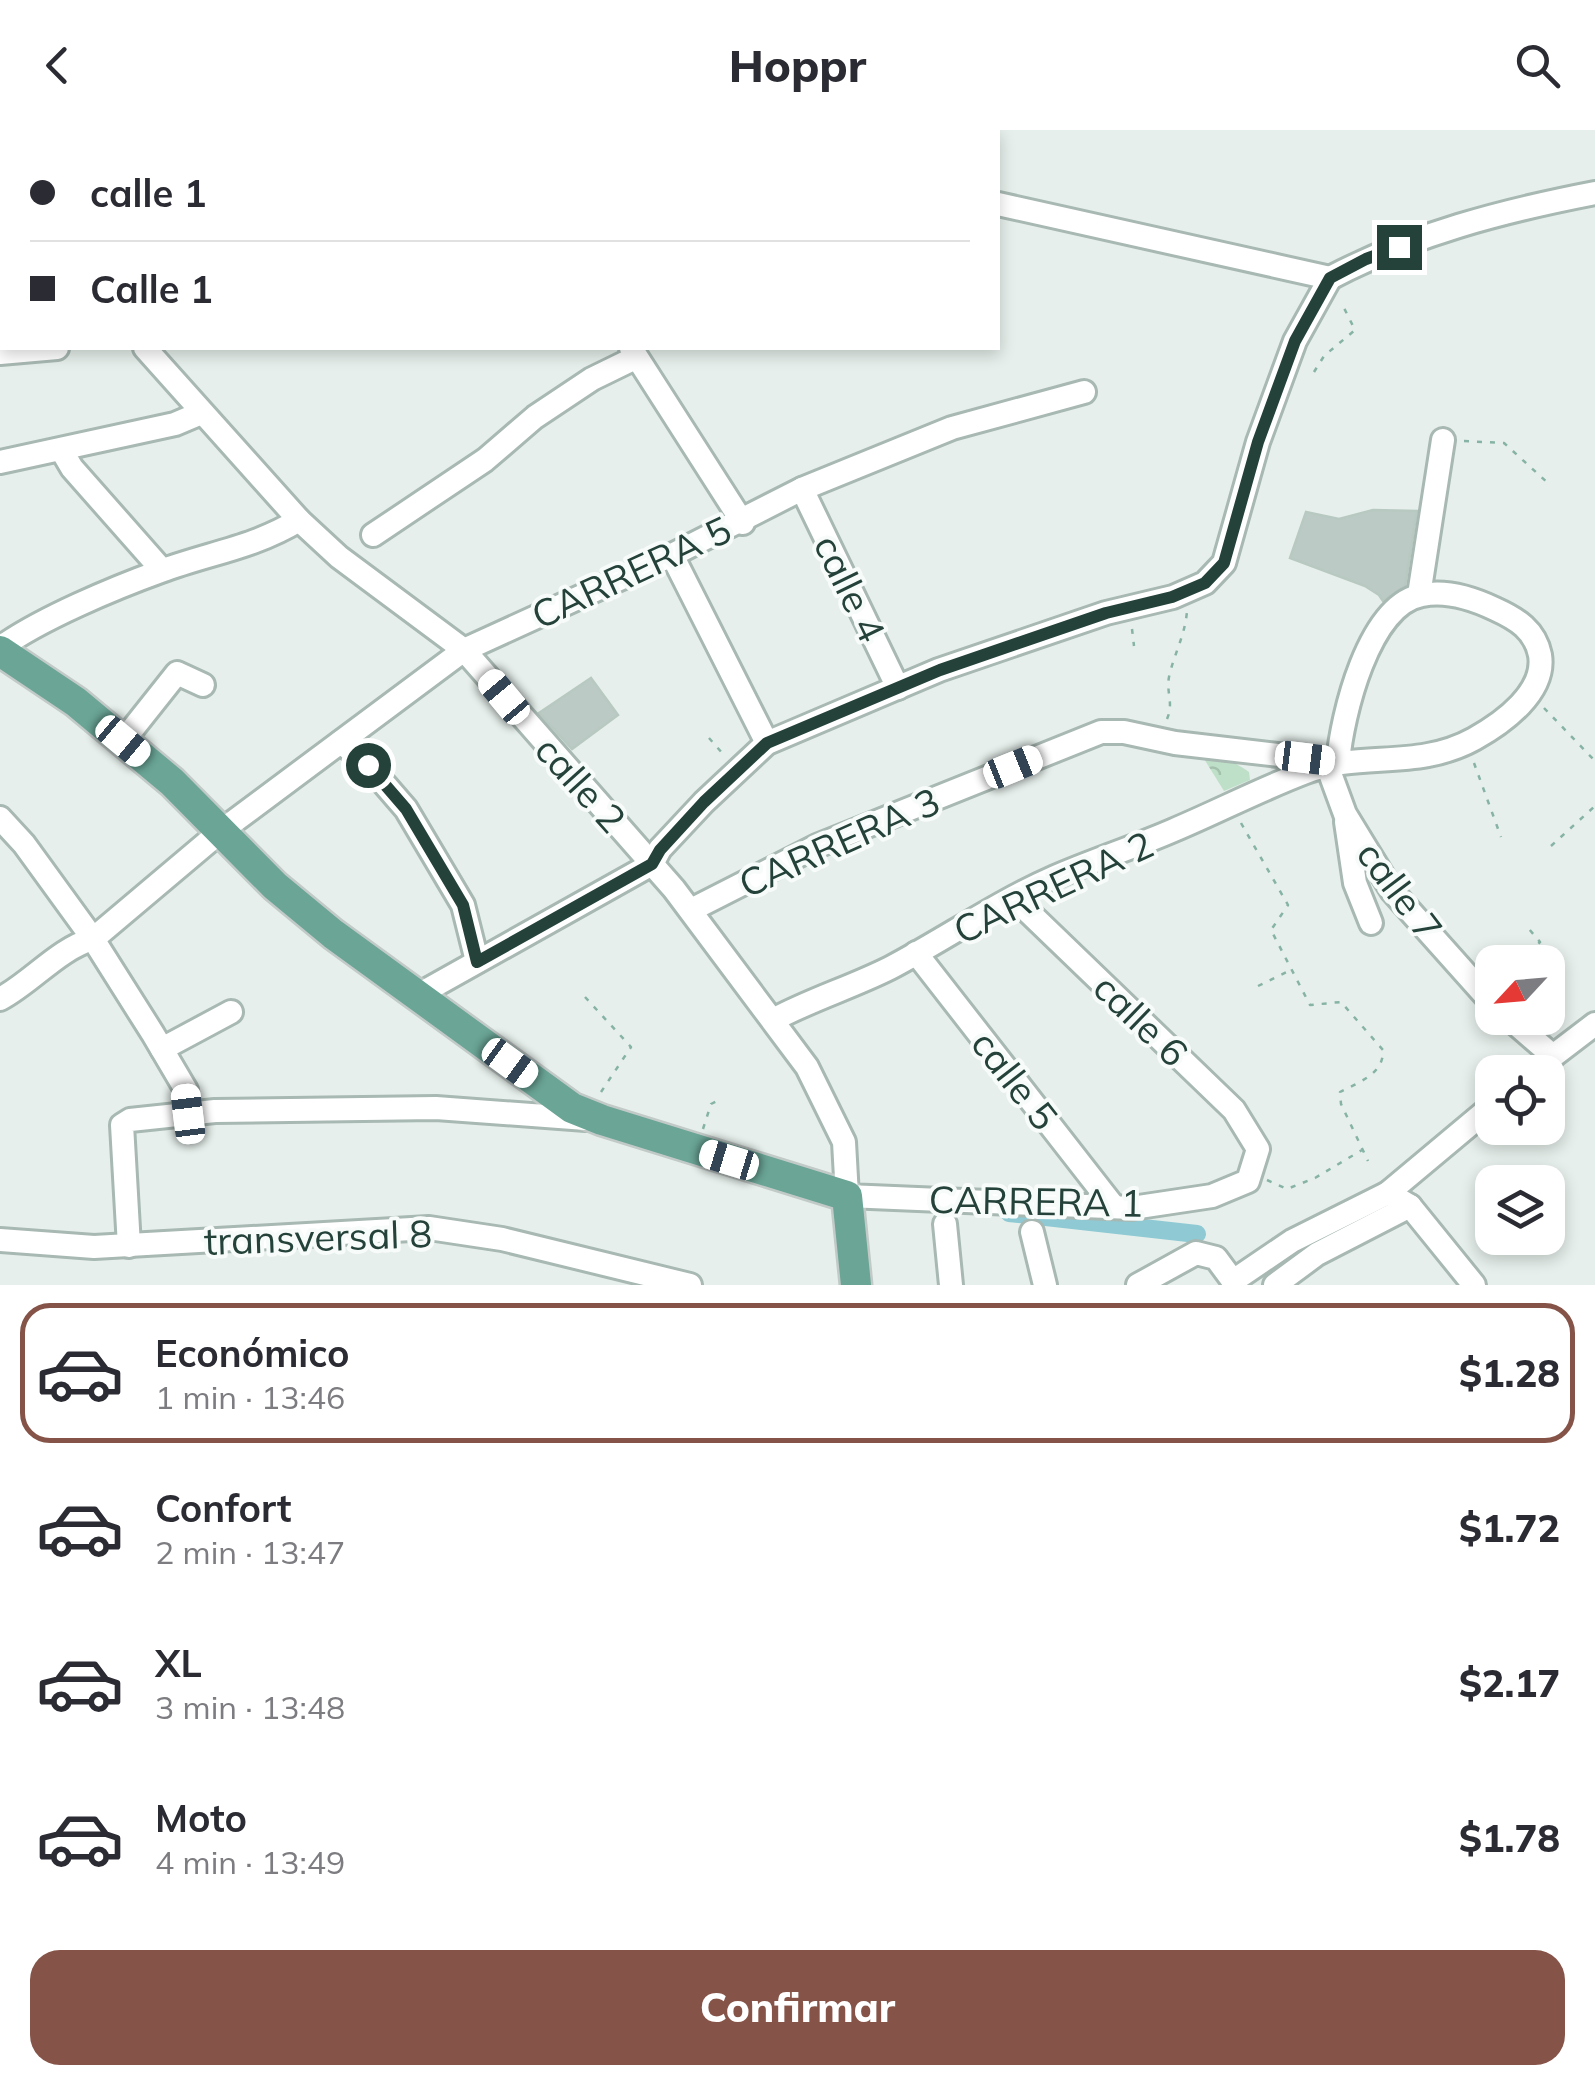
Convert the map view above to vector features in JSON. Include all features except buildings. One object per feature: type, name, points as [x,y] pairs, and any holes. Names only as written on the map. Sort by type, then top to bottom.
[{"type":"main road","points":[[5,661],[76,702],[172,782],[274,886],[572,1108],[602,1106],[696,1150],[848,1196],[856,1285]]},
{"type":"street","points":[[418,995],[652,864],[660,850],[767,743],[898,688],[1106,613],[1172,597],[1205,583],[1224,563],[1258,442],[1295,341],[1330,278],[1366,259],[1498,212],[1595,194]]},
{"type":"street","points":[[1000,204],[1330,278]]},
{"type":"street","points":[[0,353],[34,350]]},
{"type":"street","name":"calle 2","points":[[147,350],[299,520],[339,557],[464,650],[691,910],[807,1066],[844,1142],[848,1196]]},
{"type":"street","points":[[374,534],[485,460],[535,417],[633,352],[743,523]]},
{"type":"street","name":"CARRERA 5","points":[[0,999],[77,944],[92,940],[221,831],[464,650],[672,555],[802,489],[952,428],[1084,392]]},
{"type":"street","points":[[0,462],[176,424],[201,413]]},
{"type":"street","points":[[1418,595],[1442,440]]},
{"type":"street","points":[[62,451],[72,468],[162,570]]},
{"type":"street","name":"calle 4","points":[[802,489],[898,688]]},
{"type":"street","points":[[5,661],[21,633],[162,570],[228,553],[299,520]]},
{"type":"street","points":[[672,555],[767,743]]},
{"type":"street","points":[[1333,763],[1341,724],[1372,640],[1391,615],[1418,595],[1442,594],[1486,604],[1529,630],[1538,643],[1541,663],[1537,682],[1529,693]]},
{"type":"street","points":[[123,741],[177,672],[203,686]]},
{"type":"street","name":"CARRERA 2","points":[[773,1020],[816,997],[837,994],[916,954],[1054,877],[1230,804],[1333,763],[1401,760],[1432,755],[1466,743],[1497,725],[1529,693]]},
{"type":"street","name":"CARRERA 3","points":[[691,910],[817,846],[1101,732],[1333,763]]},
{"type":"street","points":[[341,742],[368,765],[406,809],[463,905],[477,962]]},
{"type":"street","name":"calle 7","points":[[1333,763],[1346,814],[1392,891],[1475,985]]},
{"type":"street","points":[[1346,814],[1355,883],[1371,923]]},
{"type":"street","points":[[0,818],[24,844],[92,940],[162,1049],[186,1090],[188,1114]]},
{"type":"street","name":"calle 6","points":[[1015,899],[1234,1110],[1258,1149],[1249,1176]]},
{"type":"street","name":"calle 5","points":[[916,954],[1114,1207]]},
{"type":"street","points":[[162,1049],[231,1012]]},
{"type":"street","points":[[1554,1055],[1595,1024]]},
{"type":"street","points":[[1521,1035],[1537,1055]]},
{"type":"street","points":[[129,1246],[122,1125],[139,1118],[602,1106]]},
{"type":"street","points":[[1138,1285],[1196,1253],[1216,1258],[1231,1283],[1292,1240],[1388,1193],[1475,1120]]},
{"type":"street","name":"CARRERA 1","points":[[848,1196],[1132,1208],[1212,1196],[1248,1181],[1249,1176]]},
{"type":"street","points":[[1388,1193],[1410,1206],[1474,1285]]},
{"type":"street","points":[[1276,1285],[1317,1254],[1410,1206]]},
{"type":"street","points":[[945,1224],[952,1285]]},
{"type":"street","name":"transversal 8","points":[[0,1240],[94,1247],[429,1228],[502,1239],[690,1285]]},
{"type":"street","points":[[1032,1232],[1045,1285]]},
{"type":"path","points":[[1314,372],[1324,356],[1355,330],[1330,278]]},
{"type":"path","points":[[1442,440],[1504,443],[1549,484]]},
{"type":"path","points":[[1158,738],[1173,706],[1168,681],[1186,632],[1189,590]]},
{"type":"path","points":[[1529,693],[1595,761]]},
{"type":"path","points":[[709,738],[738,770]]},
{"type":"path","points":[[1466,743],[1502,837]]},
{"type":"path","points":[[1230,804],[1288,906],[1271,930],[1310,1005],[1341,1002],[1383,1050],[1380,1066],[1365,1080],[1340,1092],[1341,1104],[1368,1161]]},
{"type":"path","points":[[1552,846],[1595,806]]},
{"type":"path","points":[[1528,930],[1540,942],[1537,945]]},
{"type":"path","points":[[1258,986],[1292,970]]},
{"type":"path","points":[[585,997],[631,1047],[602,1106]]},
{"type":"path","points":[[696,1150],[711,1104],[719,1100]]},
{"type":"path","points":[[1249,1176],[1287,1189],[1364,1150]]},
{"type":"green space","points":[[1201,754],[1238,765],[1249,772],[1250,780],[1224,791]]},
{"type":"waterway","points":[[1009,1213],[1197,1234]]},
{"type":"route","points":[[368,765],[406,809],[463,905],[477,962],[652,864],[704,802],[767,743],[940,670],[1106,613],[1172,597],[1205,583],[1224,563],[1258,442],[1295,341],[1330,278],[1399,247]]}]
